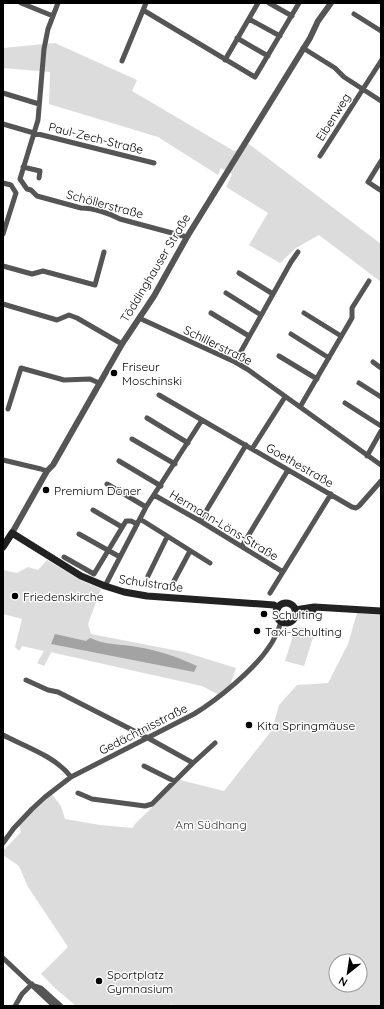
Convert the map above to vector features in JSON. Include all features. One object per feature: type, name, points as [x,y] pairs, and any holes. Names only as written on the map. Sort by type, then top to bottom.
[{"type":"main road","name":"Töddinghauser Straße","points":[[3,547],[12,533]]},
{"type":"main road","name":"Schulstraße","points":[[12,533],[70,571],[105,586],[124,592],[147,596],[261,604],[278,608]]},
{"type":"main road","points":[[285,604],[291,605],[295,613],[291,622],[281,622],[276,617],[278,608],[285,604]]},
{"type":"main road","points":[[295,613],[321,608],[381,611]]},
{"type":"street","points":[[21,3],[53,16]]},
{"type":"street","points":[[39,178],[40,171],[23,167],[38,120],[44,49],[48,29],[58,3]]},
{"type":"street","points":[[122,61],[146,3]]},
{"type":"street","points":[[225,60],[258,3]]},
{"type":"street","points":[[269,3],[292,16]]},
{"type":"street","points":[[143,10],[255,77],[299,3]]},
{"type":"street","name":"Töddinghauser Straße","points":[[12,533],[47,472],[54,465],[122,344],[154,296],[187,237],[310,38],[318,21],[331,3]]},
{"type":"street","points":[[354,14],[381,31]]},
{"type":"street","points":[[249,19],[280,36]]},
{"type":"street","points":[[237,38],[268,56]]},
{"type":"street","points":[[303,48],[335,68],[344,77],[381,101]]},
{"type":"street","name":"Eibenweg","points":[[320,156],[381,61]]},
{"type":"street","points":[[3,93],[39,104]]},
{"type":"street","name":"Paul-Zech-Straße","points":[[3,124],[154,163]]},
{"type":"street","points":[[381,161],[368,182],[380,190],[381,188]]},
{"type":"street","name":"Schöllerstraße","points":[[23,167],[20,179],[27,189],[31,190],[37,196],[81,208],[87,208],[120,219],[187,237]]},
{"type":"street","points":[[375,170],[381,174]]},
{"type":"street","points":[[3,183],[11,185],[16,192],[3,234]]},
{"type":"street","points":[[3,266],[32,274],[43,271],[95,285],[104,252]]},
{"type":"street","points":[[235,362],[248,336],[298,252]]},
{"type":"street","points":[[239,273],[273,294]]},
{"type":"street","points":[[300,408],[352,318],[352,308],[369,281]]},
{"type":"street","points":[[226,293],[261,315]]},
{"type":"street","points":[[3,304],[57,320],[69,315],[77,318],[122,344]]},
{"type":"street","points":[[211,313],[248,336]]},
{"type":"street","points":[[304,313],[341,336]]},
{"type":"street","name":"Schillerstraße","points":[[139,318],[235,362],[381,466]]},
{"type":"street","points":[[291,334],[329,358]]},
{"type":"street","points":[[279,356],[317,379]]},
{"type":"street","points":[[373,362],[381,368]]},
{"type":"street","points":[[8,409],[21,368],[64,380],[90,379],[99,383]]},
{"type":"street","points":[[359,383],[381,397]]},
{"type":"street","name":"Goethestraße","points":[[159,395],[356,508],[381,481]]},
{"type":"street","points":[[252,449],[285,397]]},
{"type":"street","points":[[345,404],[381,426]]},
{"type":"street","points":[[147,418],[188,443]]},
{"type":"street","points":[[105,586],[146,507],[161,486],[202,420]]},
{"type":"street","points":[[367,456],[381,431]]},
{"type":"street","points":[[132,439],[175,464]]},
{"type":"street","points":[[200,521],[246,445]]},
{"type":"street","points":[[3,460],[41,469],[47,472]]},
{"type":"street","points":[[119,461],[161,486]]},
{"type":"street","points":[[242,546],[288,470]]},
{"type":"street","points":[[107,484],[146,507]]},
{"type":"street","name":"Hermann-Löns-Straße","points":[[270,593],[331,494]]},
{"type":"street","name":"Hermann-Löns-Straße","points":[[154,495],[242,546],[283,572]]},
{"type":"street","points":[[93,510],[122,527]]},
{"type":"street","points":[[64,557],[94,574],[126,521],[138,521],[210,563]]},
{"type":"street","points":[[79,534],[120,557]]},
{"type":"street","points":[[148,576],[167,537]]},
{"type":"street","points":[[174,581],[190,550]]},
{"type":"street","name":"Gedächtnisstraße","points":[[3,843],[14,828],[32,809],[71,777],[200,710],[229,688],[262,657],[273,641],[281,622]]},
{"type":"street","points":[[26,680],[48,690],[58,692],[193,763]]},
{"type":"street","points":[[3,735],[57,762],[71,777]]},
{"type":"street","points":[[78,794],[92,799],[145,806],[152,804],[214,743]]},
{"type":"street","points":[[144,766],[174,781]]},
{"type":"street","points":[[3,958],[54,1006]]},
{"type":"street","points":[[15,1006],[22,994],[32,984]]},
{"type":"street","points":[[32,984],[41,988],[61,1006]]},
{"type":"green space","points":[[55,43],[137,80],[132,91],[234,151],[249,144],[381,244],[381,282],[319,235],[296,248],[280,263],[249,245],[268,213],[226,187],[232,174],[221,168],[218,175],[158,137],[49,104],[50,72],[3,68],[3,48]]},
{"type":"green space","points":[[47,560],[80,580],[101,589],[88,624],[91,634],[184,652],[236,668],[230,686],[219,695],[202,686],[50,652],[51,653],[44,666],[37,663],[44,651],[22,646],[19,651],[15,647],[22,619],[3,614],[3,570],[17,573],[28,567],[38,570]]},
{"type":"green space","name":"Am Südhang","points":[[357,613],[381,615],[381,1006],[175,1006],[171,1004],[170,1006],[76,1006],[41,974],[68,947],[28,887],[19,866],[3,855],[3,851],[21,832],[19,824],[51,793],[61,806],[65,819],[100,825],[133,828],[135,824],[180,780],[224,791],[272,730],[279,705],[297,685],[328,683],[348,644]]},
{"type":"green space","points":[[296,626],[315,631],[304,666],[285,661]]},
{"type":"shaded area","points":[[55,634],[86,641],[90,638],[107,643],[152,650],[197,666],[194,672],[51,644]]},
{"type":"place","name":"Friseur Moschinski","points":[[114,373]]},
{"type":"place","name":"Premium Döner","points":[[46,490]]},
{"type":"place","name":"Friedenskirche","points":[[15,596]]},
{"type":"place","name":"Schulting","points":[[264,614]]},
{"type":"place","name":"Taxi-Schulting","points":[[257,631]]},
{"type":"place","name":"Kita Springmäuse","points":[[249,725]]},
{"type":"place","name":"Sportplatz Gymnasium","points":[[99,981]]}]
